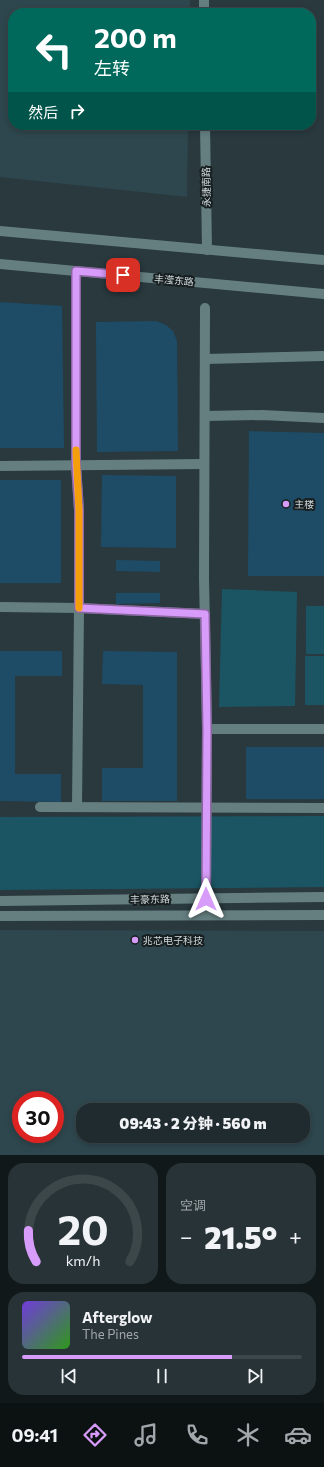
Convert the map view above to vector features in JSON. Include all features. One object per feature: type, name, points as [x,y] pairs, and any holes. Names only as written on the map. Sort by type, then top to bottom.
[{"type":"street","name":"永捷南路","points":[[205,130],[207,250]]},
{"type":"street","points":[[0,231],[324,260]]},
{"type":"street","name":"丰滢东路","points":[[0,264],[324,294]]},
{"type":"street","points":[[76,271],[76,465],[79,510],[77,807]]},
{"type":"street","points":[[205,308],[204,464],[207,729],[206,899]]},
{"type":"street","points":[[205,359],[324,356]]},
{"type":"street","points":[[205,416],[262,415],[324,418]]},
{"type":"street","points":[[0,466],[204,464]]},
{"type":"street","points":[[0,607],[79,608],[205,614]]},
{"type":"street","points":[[207,729],[324,729]]},
{"type":"street","points":[[40,807],[324,808]]},
{"type":"street","name":"丰豪东路","points":[[0,901],[324,897]]},
{"type":"street","name":"丰豪东路","points":[[0,916],[324,915]]},
{"type":"shaded area","points":[[0,0],[190,0],[190,8],[8,8],[8,130],[188,130],[187,197],[0,177]]},
{"type":"shaded area","points":[[222,589],[297,592],[295,706],[219,707]]},
{"type":"shaded area","points":[[306,606],[324,606],[324,654],[306,654]]},
{"type":"shaded area","points":[[305,656],[324,656],[324,705],[305,705]]},
{"type":"shaded area","points":[[324,816],[324,887],[0,890],[0,817]]},
{"type":"shaded area","points":[[0,930],[324,931],[324,1155],[0,1155]]},
{"type":"building","points":[[0,302],[62,306],[64,448],[0,448]]},
{"type":"building","points":[[156,321],[166,325],[173,331],[177,341],[178,451],[97,452],[96,322]]},
{"type":"building","name":"主楼","points":[[249,431],[324,433],[324,576],[248,576]]},
{"type":"building","points":[[102,475],[176,476],[176,548],[101,547]]},
{"type":"building","points":[[0,480],[61,480],[61,583],[0,583]]},
{"type":"building","points":[[116,560],[160,561],[160,572],[116,571]]},
{"type":"building","points":[[116,593],[160,593],[160,603],[116,604]]},
{"type":"building","points":[[0,651],[62,651],[62,676],[15,676],[15,774],[61,774],[61,802],[0,801]]},
{"type":"building","points":[[103,651],[177,652],[177,801],[102,801],[102,768],[143,768],[143,685],[102,684]]},
{"type":"building","points":[[246,747],[324,747],[324,799],[246,799]]},
{"type":"slow traffic","points":[[76,450],[79,510],[79,608]]},
{"type":"place","name":"主楼","points":[[286,504]]},
{"type":"place","name":"兆芯电子科技","points":[[135,940]]},
{"type":"route","points":[[123,275],[76,271],[76,465],[79,510],[79,608],[205,614],[207,729],[206,899]]}]
